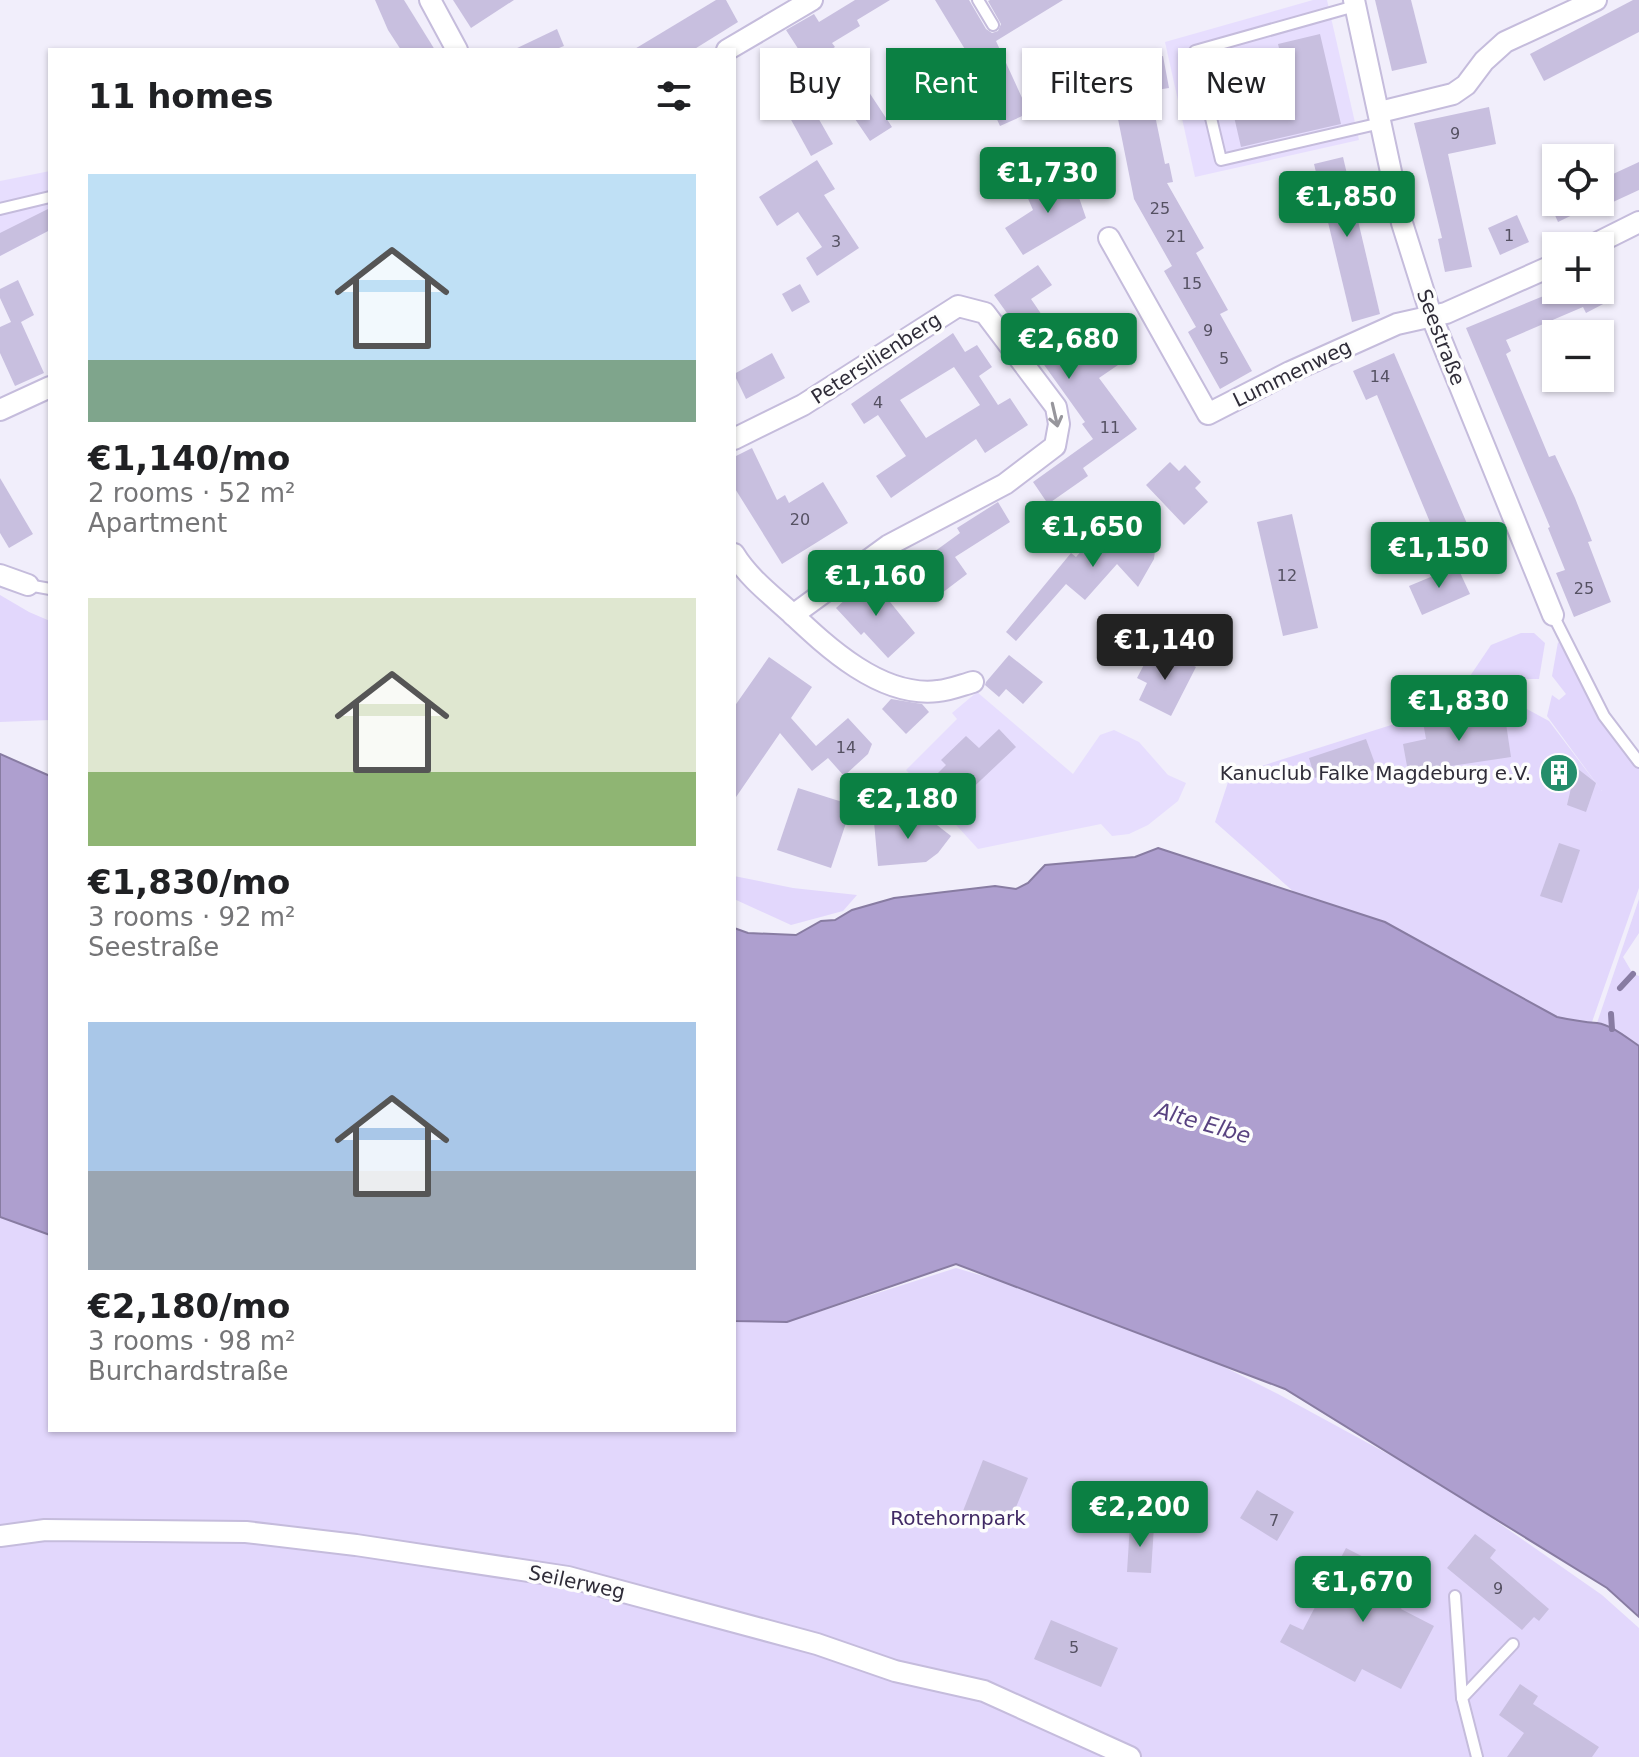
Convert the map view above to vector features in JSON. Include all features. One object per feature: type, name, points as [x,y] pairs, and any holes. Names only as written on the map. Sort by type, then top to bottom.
[{"type":"street","points":[[430,0],[456,48]]},
{"type":"street","points":[[730,48],[812,0]]},
{"type":"street","points":[[1381,117],[1453,94],[1466,85],[1484,61],[1505,42],[1596,0]]},
{"type":"street","name":"Seestraße","points":[[1354,3],[1402,223],[1431,315],[1553,615]]},
{"type":"street","points":[[1614,234],[1639,222]]},
{"type":"street","name":"Lummenweg","points":[[1109,238],[1208,414],[1290,372],[1397,324],[1431,315]]},
{"type":"street","points":[[1431,315],[1446,313],[1542,270]]},
{"type":"street","name":"Petersilienberg","points":[[736,438],[803,405],[958,306],[985,313],[1056,407],[1059,424],[1055,446],[1005,484],[889,545],[793,615]]},
{"type":"street","points":[[1,408],[48,388]]},
{"type":"street","points":[[736,557],[749,575],[853,666],[886,683],[928,691],[973,682]]},
{"type":"street","points":[[0,575],[28,585]]},
{"type":"street","name":"Seilerweg","points":[[0,1536],[45,1530],[246,1532],[568,1577],[817,1644],[895,1671],[984,1691],[1130,1757]]},
{"type":"lane","points":[[978,0],[993,25]]},
{"type":"lane","points":[[1354,3],[1195,51],[1221,160],[1381,117]]},
{"type":"lane","points":[[0,209],[48,197]]},
{"type":"lane","points":[[28,585],[48,589]]},
{"type":"lane","points":[[1553,615],[1604,716],[1639,762]]},
{"type":"lane","points":[[1455,1596],[1462,1698],[1477,1757]]},
{"type":"lane","points":[[1462,1698],[1513,1644]]},
{"type":"shaded area","points":[[1313,0],[1327,0],[1359,140],[1195,177],[1182,120],[1295,120],[1295,48],[1178,48],[1178,100],[1165,42]]},
{"type":"shaded area","points":[[48,171],[48,231],[0,256],[0,181]]},
{"type":"shaded area","points":[[977,692],[1073,774],[1100,735],[1114,730],[1139,742],[1168,775],[1186,783],[1178,801],[1148,825],[1129,834],[1112,836],[1101,824],[978,849],[906,770],[957,719],[952,713]]},
{"type":"green space","points":[[0,595],[48,620],[48,720],[0,722]]},
{"type":"green space","points":[[1521,633],[1534,633],[1545,643],[1539,679],[1468,679],[1491,645]]},
{"type":"green space","points":[[1558,642],[1586,665],[1614,722],[1639,753],[1639,888],[1592,1022],[1586,1061],[1322,917],[1215,822],[1230,776],[1423,715],[1514,702],[1549,721],[1602,791],[1547,716],[1552,695],[1559,700],[1566,694],[1552,676]]},
{"type":"green space","points":[[736,876],[793,888],[857,895],[843,911],[791,925],[736,900]]},
{"type":"green space","points":[[1639,899],[1639,933],[1623,957],[1633,974],[1639,976],[1639,1046],[1597,1023]]},
{"type":"green space","name":"Rotehornpark","points":[[0,1217],[48,1234],[48,1432],[736,1432],[736,1321],[787,1322],[956,1268],[1127,1318],[1278,1394],[1443,1484],[1602,1595],[1639,1628],[1639,1757],[0,1757]]},
{"type":"water","points":[[0,754],[48,775],[48,1234],[0,1217]]},
{"type":"water","name":"Alte Elbe","points":[[1158,848],[1385,922],[1557,1017],[1603,1024],[1639,1046],[1639,1617],[1607,1588],[1285,1389],[956,1264],[787,1322],[736,1321],[736,929],[748,933],[796,935],[821,921],[835,920],[852,910],[894,898],[995,886],[1016,889],[1028,883],[1045,865],[1135,857]]},
{"type":"building","points":[[375,0],[404,0],[434,48],[400,48]]},
{"type":"building","points":[[453,0],[514,0],[471,28]]},
{"type":"building","points":[[716,0],[726,0],[738,22],[696,48],[636,48]]},
{"type":"building","points":[[855,0],[890,0],[857,20],[860,26],[832,43],[833,48],[798,48],[786,30],[814,14],[819,22]]},
{"type":"building","points":[[935,0],[969,0],[986,29],[992,33],[998,31],[1001,24],[990,0],[1063,0],[996,41],[999,48],[964,48]]},
{"type":"building","points":[[1375,0],[1411,0],[1427,63],[1392,71]]},
{"type":"building","points":[[1633,0],[1639,0],[1639,32],[1544,81],[1530,54]]},
{"type":"building","points":[[557,29],[564,46],[559,48],[517,48]]},
{"type":"building","points":[[1320,34],[1341,124],[1241,147],[1235,120],[1295,120],[1295,48],[1279,48],[1278,44]]},
{"type":"building","points":[[1162,56],[1169,88],[1162,89]]},
{"type":"building","points":[[1006,63],[1022,98],[1022,116],[1000,126],[997,120],[1006,120]]},
{"type":"building","points":[[870,94],[892,127],[870,141],[856,120],[870,120]]},
{"type":"building","points":[[1489,107],[1496,144],[1448,154],[1472,267],[1445,272],[1438,239],[1442,238],[1414,123]]},
{"type":"building","points":[[791,120],[819,120],[833,144],[811,156]]},
{"type":"building","points":[[1118,120],[1156,120],[1165,164],[1169,163],[1173,182],[1167,183],[1204,248],[1196,253],[1228,310],[1220,314],[1252,371],[1220,389],[1188,332],[1196,327],[1164,271],[1172,266],[1134,199]]},
{"type":"building","points":[[1343,157],[1380,314],[1352,322],[1314,164]]},
{"type":"building","points":[[817,160],[835,189],[824,195],[859,248],[817,276],[806,258],[822,247],[798,212],[777,226],[759,197]]},
{"type":"building","points":[[1639,162],[1639,190],[1614,202],[1614,174]]},
{"type":"building","points":[[1072,177],[1086,218],[1023,255],[1005,228],[1033,210],[1026,194]]},
{"type":"building","points":[[48,209],[48,231],[0,256],[0,233]]},
{"type":"building","points":[[1517,215],[1529,242],[1500,255],[1488,228]]},
{"type":"building","points":[[1555,216],[1570,216],[1558,222]]},
{"type":"building","points":[[1038,265],[1052,285],[1031,299],[1061,343],[1088,324],[1118,365],[1099,378],[1137,429],[1083,468],[1088,476],[1048,504],[1033,482],[1093,439],[1082,424],[1085,422],[994,295]]},
{"type":"building","points":[[18,280],[34,315],[21,322],[44,373],[15,386],[0,353],[0,327],[11,322],[0,298],[0,289]]},
{"type":"building","points":[[800,284],[810,302],[792,312],[782,294]]},
{"type":"building","points":[[1542,297],[1542,304],[1603,304],[1586,313],[1583,307],[1553,320],[1542,320],[1542,325],[1506,340],[1511,351],[1506,354],[1549,457],[1555,455],[1575,498],[1611,602],[1574,617],[1556,573],[1565,570],[1550,527],[1466,328]]},
{"type":"building","points":[[953,333],[965,352],[977,345],[992,367],[979,376],[998,405],[1010,398],[1028,425],[985,453],[976,439],[891,498],[876,476],[906,456],[878,415],[864,424],[851,404]],"holes":[[[954,367],[980,405],[926,438],[900,400]]]},
{"type":"building","points":[[772,353],[785,378],[746,399],[736,373]]},
{"type":"building","points":[[1394,353],[1468,526],[1437,539],[1377,395],[1366,400],[1353,371]]},
{"type":"building","points":[[752,448],[777,500],[785,495],[789,503],[823,482],[848,523],[782,564],[736,490],[736,456]]},
{"type":"building","points":[[1170,462],[1179,471],[1185,465],[1201,482],[1195,488],[1208,502],[1184,525],[1146,485]]},
{"type":"building","points":[[0,478],[33,534],[9,548],[0,533]]},
{"type":"building","points":[[998,502],[1010,522],[955,557],[967,574],[938,596],[916,565],[960,533],[957,528]]},
{"type":"building","points":[[1292,514],[1318,628],[1283,636],[1257,522]]},
{"type":"building","points":[[1129,516],[1154,542],[1151,544],[1155,551],[1154,559],[1138,587],[1117,564],[1085,600],[1066,584],[1016,641],[1006,632],[1071,553],[1076,557],[1102,528],[1115,540]]},
{"type":"building","points":[[1457,566],[1470,594],[1422,615],[1409,586]]},
{"type":"building","points":[[870,577],[915,633],[888,658],[836,608]]},
{"type":"building","points":[[1164,650],[1196,667],[1171,716],[1139,700],[1147,683],[1137,678],[1148,657],[1158,662]]},
{"type":"building","points":[[1009,655],[1043,682],[1023,704],[1006,689],[999,697],[985,685]]},
{"type":"building","points":[[769,657],[812,687],[791,718],[816,746],[848,718],[872,744],[868,754],[844,776],[828,758],[812,771],[780,733],[736,797],[736,704]]},
{"type":"building","points":[[891,699],[922,704],[929,712],[906,734],[882,709]]},
{"type":"building","points":[[1504,710],[1511,757],[1438,768],[1438,773],[1409,777],[1403,744],[1426,739],[1423,722]]},
{"type":"building","points":[[999,729],[1016,747],[964,796],[954,786],[946,794],[932,779],[946,765],[941,760],[966,736],[979,748]]},
{"type":"building","points":[[1366,739],[1377,769],[1337,783],[1334,772],[1315,778],[1309,758]]},
{"type":"building","points":[[1546,758],[1578,769],[1596,783],[1586,812],[1567,805],[1571,788],[1540,778]]},
{"type":"building","points":[[798,788],[852,805],[831,868],[777,850]]},
{"type":"building","points":[[928,818],[951,836],[938,853],[926,862],[878,866],[874,822]]},
{"type":"building","points":[[1559,843],[1580,850],[1562,903],[1540,896]]},
{"type":"building","points":[[983,1460],[1028,1478],[1007,1529],[963,1511]]},
{"type":"building","points":[[1257,1490],[1294,1512],[1277,1541],[1240,1518]]},
{"type":"building","points":[[1130,1524],[1154,1526],[1151,1573],[1127,1572]]},
{"type":"building","points":[[1475,1534],[1496,1550],[1490,1558],[1549,1609],[1539,1621],[1534,1617],[1522,1630],[1447,1568]]},
{"type":"building","points":[[1346,1548],[1414,1583],[1401,1609],[1434,1626],[1401,1689],[1362,1669],[1355,1682],[1280,1642],[1290,1624],[1303,1630]]},
{"type":"building","points":[[1051,1620],[1118,1648],[1101,1687],[1034,1659]]},
{"type":"building","points":[[1520,1684],[1538,1696],[1533,1704],[1599,1747],[1592,1757],[1507,1757],[1524,1733],[1499,1715]]},
{"type":"waterway","points":[[1620,988],[1633,974]]},
{"type":"waterway","points":[[1611,1014],[1612,1029]]},
{"type":"place","name":"Kanuclub Falke Magdeburg e.V.","points":[[1559,773]]}]
